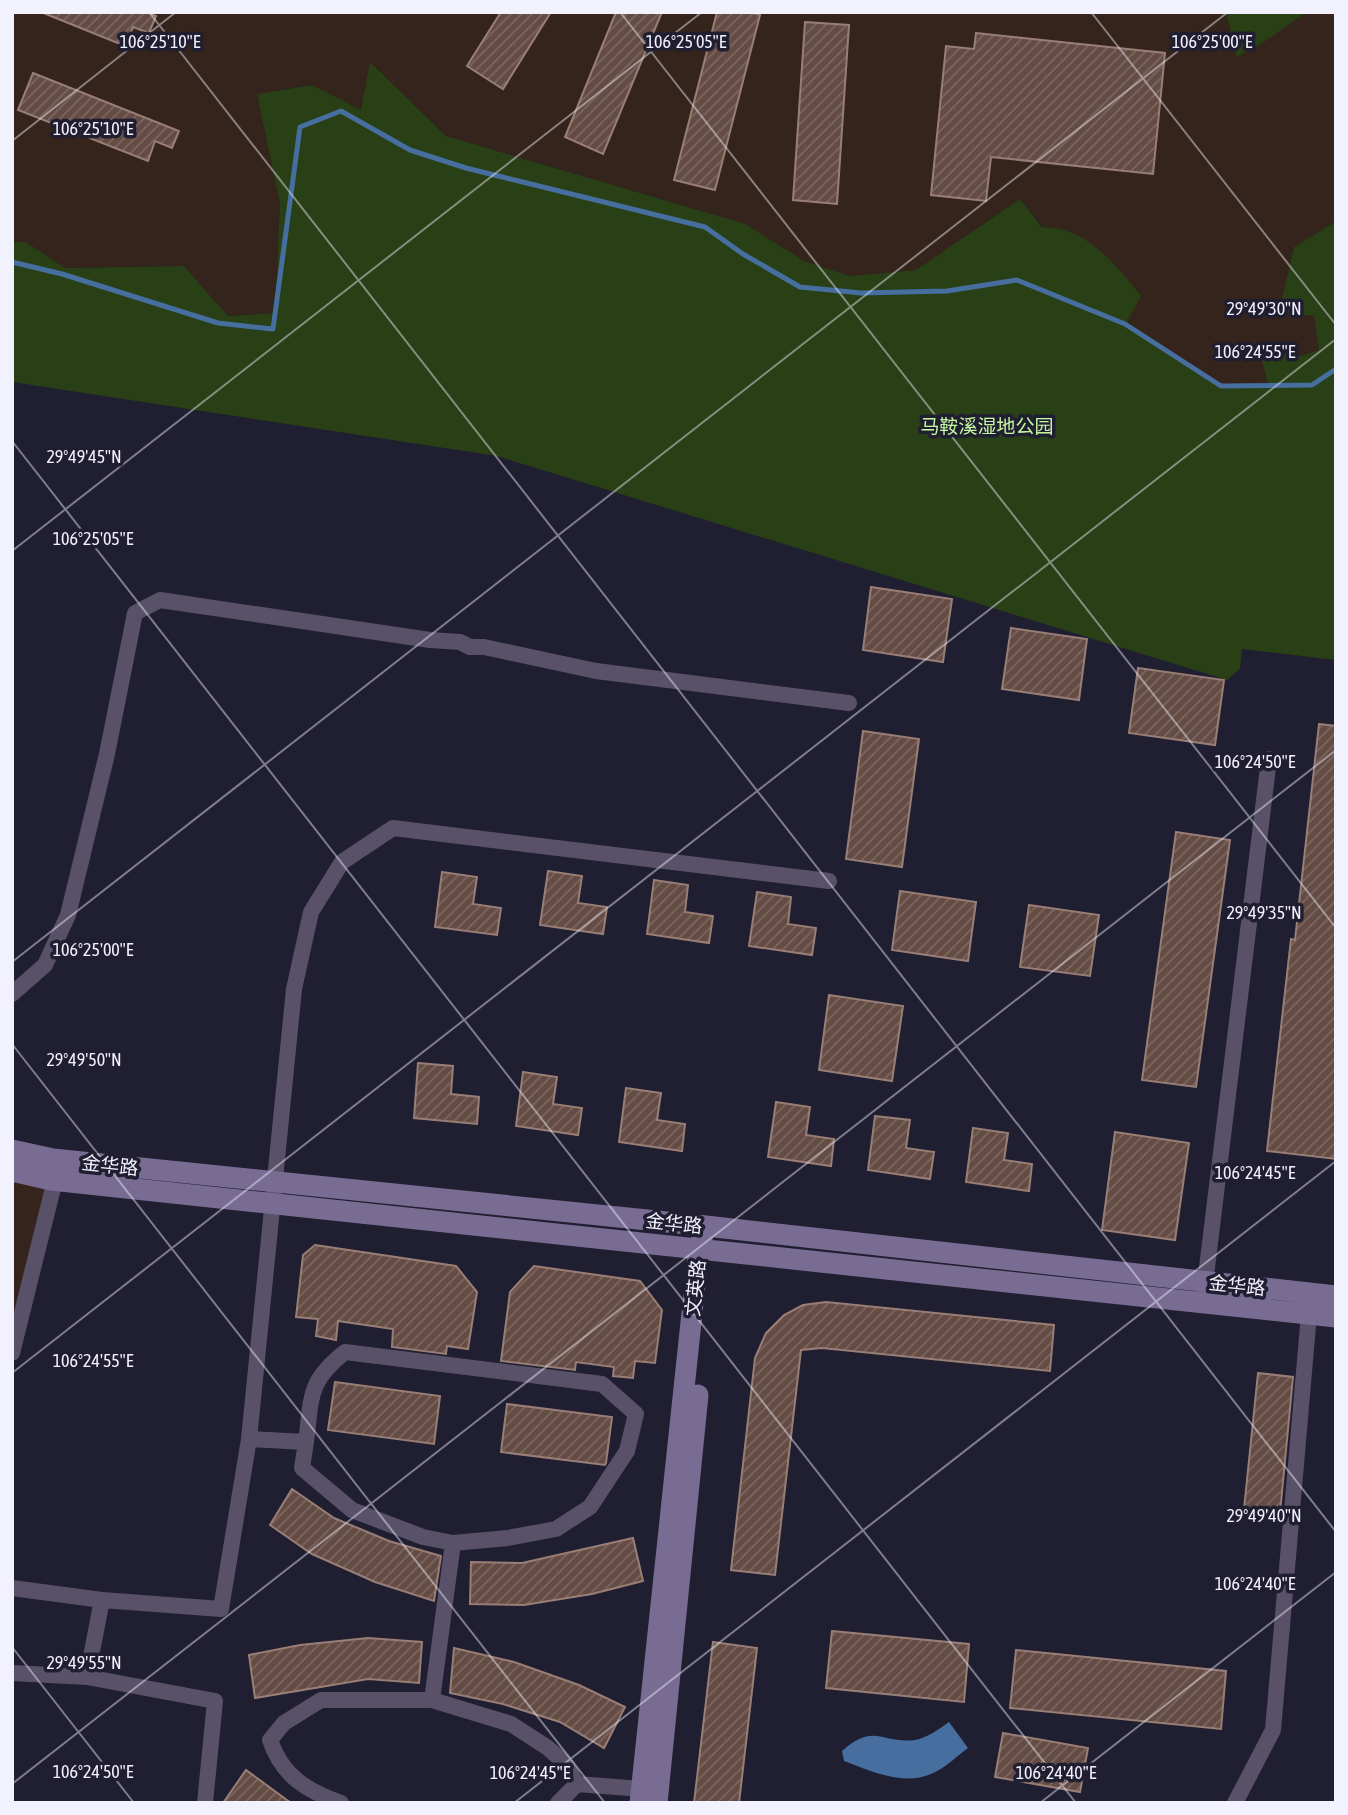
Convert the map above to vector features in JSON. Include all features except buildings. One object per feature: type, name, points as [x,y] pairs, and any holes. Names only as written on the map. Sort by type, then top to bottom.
[{"type":"main road","name":"金华路","points":[[12,1150],[53,1159],[274,1193],[706,1248],[1204,1292],[1336,1296]]},
{"type":"main road","name":"金华路","points":[[12,1171],[55,1180],[274,1193],[706,1226],[1204,1292],[1336,1317]]},
{"type":"main road","name":"文英路","points":[[646,1798],[706,1248],[706,1226]]},
{"type":"street","points":[[12,994],[45,965],[68,915],[107,754],[135,613],[160,600],[430,640],[460,642],[470,647],[484,647],[596,671],[849,703]]},
{"type":"street","points":[[1204,1292],[1269,759]]},
{"type":"street","points":[[12,1588],[102,1600],[221,1609],[249,1439],[294,989],[311,912],[342,862],[393,828],[829,881]]},
{"type":"street","points":[[12,1353],[55,1180]]},
{"type":"street","points":[[1235,1803],[1273,1730],[1309,1314]]},
{"type":"street","points":[[345,1352],[601,1384],[636,1414],[627,1451],[590,1507],[556,1529],[508,1538],[453,1543],[423,1537],[352,1510],[302,1468],[306,1442],[314,1387],[325,1368],[345,1352]]},
{"type":"street","points":[[249,1439],[306,1442]]},
{"type":"street","points":[[432,1700],[453,1543]]},
{"type":"street","points":[[87,1677],[102,1600]]},
{"type":"street","points":[[12,1673],[87,1677],[215,1701],[205,1803]]},
{"type":"street","points":[[341,1803],[312,1792],[284,1769],[270,1740],[284,1723],[321,1700],[432,1700],[512,1724],[565,1763],[577,1784],[646,1798]]},
{"type":"street","points":[[558,1803],[577,1784]]},
{"type":"shaded area","points":[[12,12],[1336,12],[1336,221],[1294,247],[1280,312],[1315,316],[1319,350],[1300,356],[1261,353],[1268,384],[1221,386],[1125,324],[1070,231],[1043,227],[1020,199],[916,270],[850,276],[804,261],[746,224],[446,136],[371,63],[361,111],[312,85],[257,94],[280,204],[275,313],[228,316],[184,266],[64,268],[26,242],[12,242]]},
{"type":"shaded area","points":[[12,1171],[51,1180],[12,1349]]},
{"type":"green space","points":[[1226,12],[1307,12],[1237,57]]},
{"type":"green space","name":"马鞍溪湿地公园","points":[[370,62],[446,136],[746,224],[804,261],[850,276],[916,270],[1020,199],[1042,227],[1064,230],[1081,237],[1101,251],[1126,278],[1141,296],[1126,324],[1221,386],[1268,384],[1260,353],[1300,356],[1319,350],[1314,316],[1279,312],[1294,247],[1336,221],[1336,660],[1242,649],[1240,669],[1227,680],[497,456],[12,382],[12,242],[26,242],[65,268],[184,266],[228,316],[275,313],[280,204],[257,94],[312,85],[361,110]]},
{"type":"water","points":[[949,1722],[968,1748],[931,1774],[898,1778],[844,1761],[842,1751],[862,1738],[878,1736],[915,1740]]},
{"type":"waterway","points":[[12,262],[62,274],[218,323],[273,329],[300,127],[341,111],[410,150],[466,168],[705,227],[743,254],[800,287],[861,293],[947,291],[1017,280],[1125,324],[1221,386],[1312,385],[1336,369]]}]
